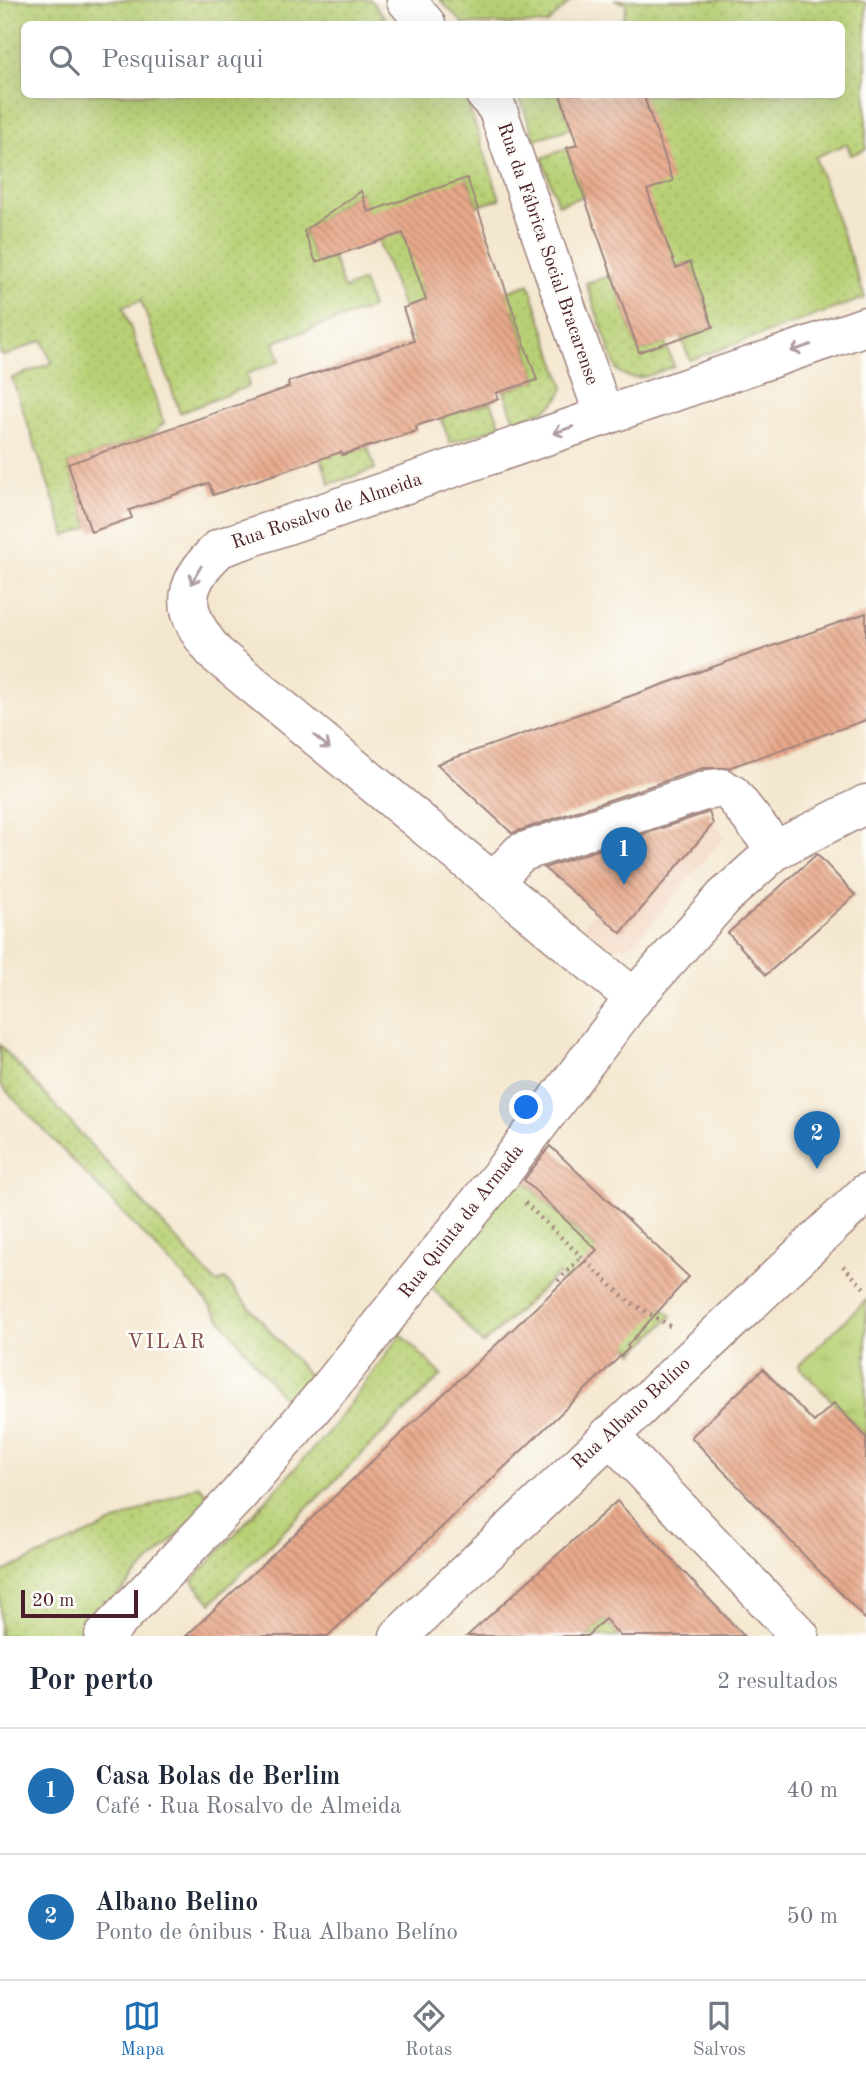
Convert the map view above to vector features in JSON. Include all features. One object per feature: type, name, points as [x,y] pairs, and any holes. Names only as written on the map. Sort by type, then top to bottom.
[{"type":"street","points":[[406,0],[424,21]]},
{"type":"street","name":"Rua da Fábrica Social Bracarense","points":[[491,101],[604,416]]},
{"type":"street","name":"Rua Rosalvo de Almeida","points":[[634,999],[216,654],[198,633],[188,612],[190,586],[202,564],[220,548],[866,326]]},
{"type":"street","points":[[493,883],[520,853],[710,789],[722,788],[732,794],[776,850]]},
{"type":"street","name":"Rua Quinta da Armada","points":[[104,1636],[239,1494],[331,1386],[499,1177],[634,999],[725,896],[776,850],[866,804]]},
{"type":"street","name":"Rua Albano Belíno","points":[[399,1636],[866,1193]]},
{"type":"street","points":[[609,1436],[800,1636]]},
{"type":"path","points":[[499,1177],[580,1258],[628,1301],[703,1347]]},
{"type":"path","points":[[558,1281],[580,1258]]},
{"type":"shaded area","points":[[706,802],[713,824],[725,836],[635,942],[625,946],[612,947],[583,927],[595,911],[533,859]]},
{"type":"green space","points":[[0,0],[371,0],[388,21],[21,21],[21,98],[461,98],[467,101],[500,199],[478,206],[467,178],[420,281],[425,301],[403,308],[360,191],[304,231],[316,262],[333,257],[344,289],[363,281],[372,308],[274,342],[280,361],[246,374],[249,386],[180,413],[141,300],[123,307],[164,423],[151,435],[68,464],[89,527],[66,536],[12,378],[52,363],[42,340],[5,356],[0,354]]},
{"type":"green space","points":[[440,0],[572,0],[550,21],[461,21]]},
{"type":"green space","points":[[614,0],[856,0],[866,3],[866,149],[851,155],[847,144],[815,157],[865,298],[690,360],[681,338],[713,327],[690,263],[671,269],[589,210],[642,98],[845,98],[845,21],[623,21],[627,4]]},
{"type":"green space","points":[[520,98],[561,98],[571,128],[535,139]]},
{"type":"green space","points":[[567,148],[584,196],[558,205],[542,158]]},
{"type":"green space","points":[[612,275],[639,352],[665,343],[674,366],[637,378],[617,370],[586,283]]},
{"type":"green space","points":[[529,284],[564,388],[550,406],[515,421],[504,391],[537,380],[514,310],[480,321],[473,304]]},
{"type":"green space","points":[[432,323],[462,411],[491,402],[501,426],[450,443],[410,331]]},
{"type":"green space","points":[[303,407],[337,438],[343,455],[368,447],[375,469],[330,484]]},
{"type":"green space","points":[[0,1045],[216,1283],[225,1279],[312,1379],[292,1409],[202,1296],[0,1084]]},
{"type":"green space","points":[[519,1176],[639,1290],[672,1316],[634,1353],[558,1274],[483,1344],[429,1284]]},
{"type":"green space","points":[[866,1300],[866,1436],[798,1366]]},
{"type":"green space","points":[[401,1334],[442,1375],[211,1603],[192,1581],[332,1428]]},
{"type":"green space","points":[[198,1485],[213,1499],[76,1636],[0,1636],[0,1573]]},
{"type":"green space","points":[[605,1619],[620,1636],[587,1636]]},
{"type":"building","points":[[561,98],[644,98],[673,181],[647,190],[676,268],[690,262],[713,327],[639,352],[567,148],[577,145]]},
{"type":"building","points":[[467,178],[537,380],[496,393],[498,399],[416,426],[417,431],[342,455],[341,452],[213,495],[209,483],[129,510],[132,518],[91,532],[68,464],[289,387],[288,382],[414,341],[403,308],[426,300],[403,233],[316,262],[304,231],[361,191],[368,212]]},
{"type":"building","points":[[866,613],[866,720],[728,768],[703,768],[512,833],[437,764]]},
{"type":"building","points":[[709,812],[713,824],[621,933],[544,868]]},
{"type":"building","points":[[817,854],[855,895],[766,975],[728,933]]},
{"type":"building","points":[[550,1146],[689,1277],[627,1346],[629,1348],[328,1636],[186,1636],[597,1250],[524,1180]]},
{"type":"building","points":[[763,1369],[814,1422],[834,1403],[866,1437],[866,1620],[691,1437]]},
{"type":"building","points":[[617,1501],[744,1636],[620,1636],[605,1619],[587,1636],[467,1636]]},
{"type":"place","name":"Casa Bolas de Berlim","points":[[624,885]]},
{"type":"place","name":"Albano Belino","points":[[817,1169]]},
{"type":"district","name":"VILAR","points":[[167,1342]]}]
